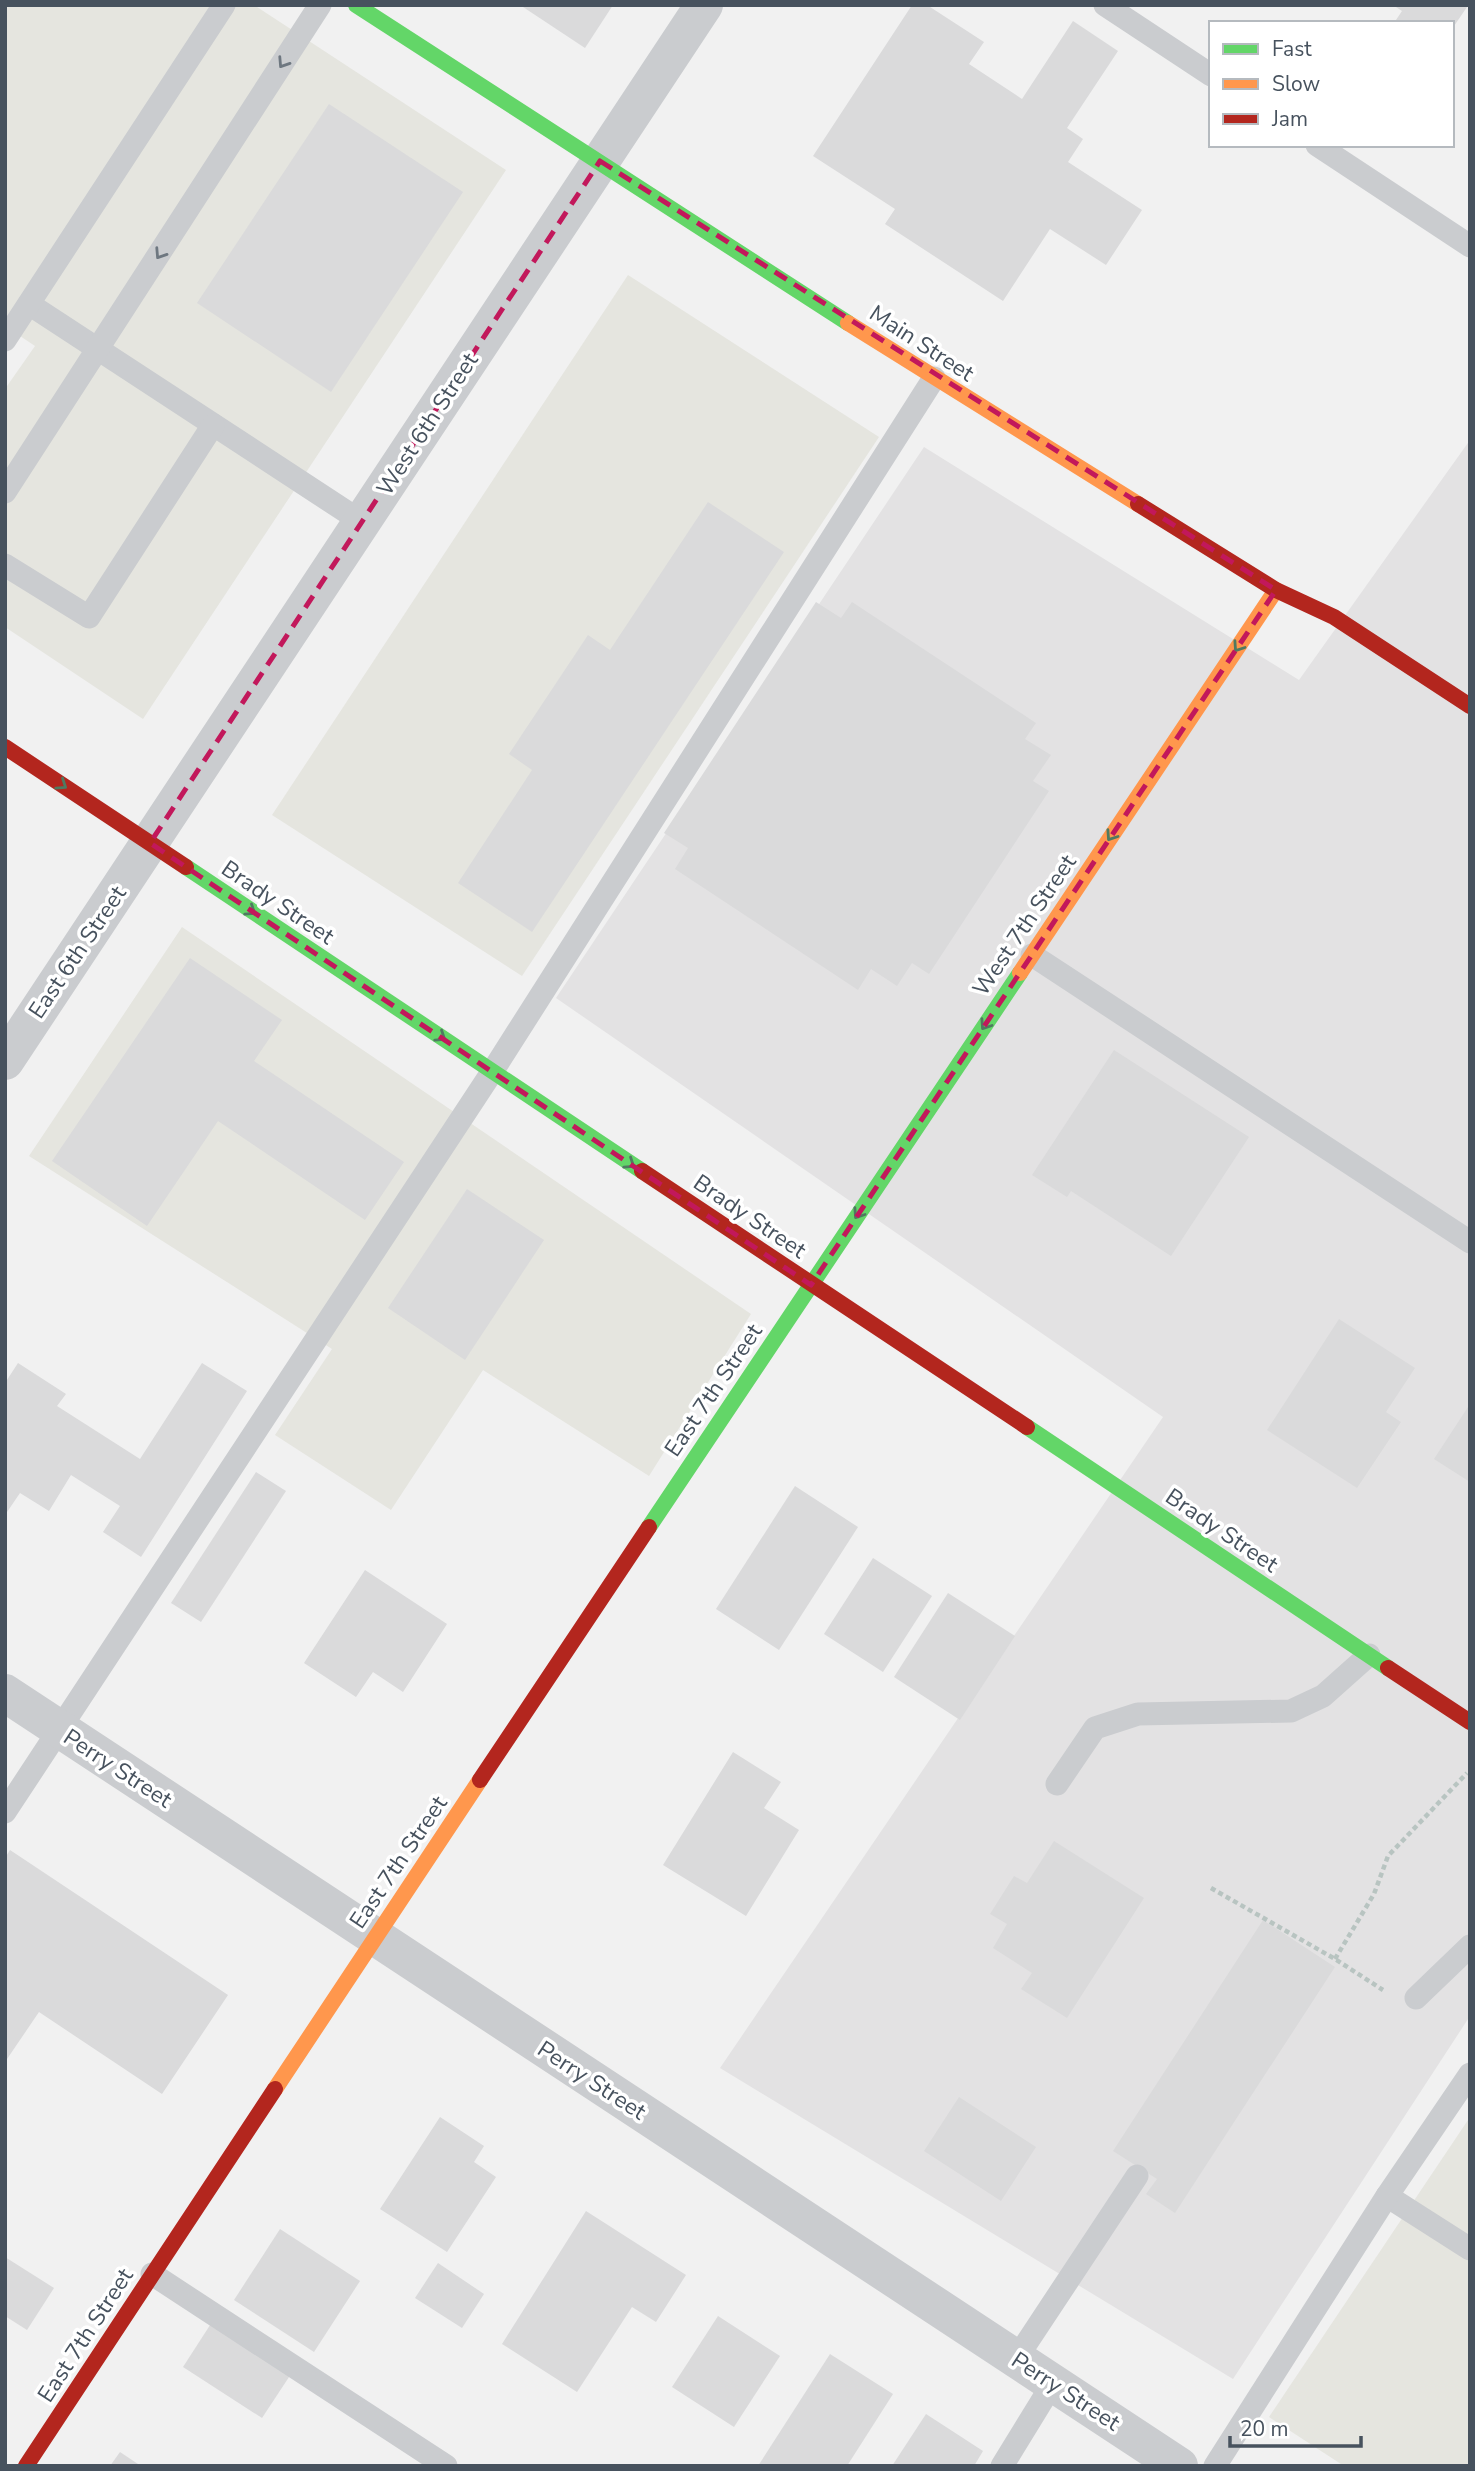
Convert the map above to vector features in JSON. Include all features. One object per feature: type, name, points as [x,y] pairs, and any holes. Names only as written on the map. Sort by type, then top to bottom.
[{"type":"main road","name":"Main Street","points":[[356,5],[934,378],[1276,590],[1335,617],[1470,706]]},
{"type":"main road","name":"West 7th Street","points":[[811,1285],[1276,590]]},
{"type":"main road","name":"Brady Street","points":[[5,747],[1470,1722]]},
{"type":"main road","name":"East 7th Street","points":[[26,2466],[375,1937],[811,1285]]},
{"type":"street","name":"West 6th Street","points":[[150,844],[704,5]]},
{"type":"street","name":"East 6th Street","points":[[5,1062],[150,844]]},
{"type":"street","name":"Perry Street","points":[[5,1693],[1179,2466]]},
{"type":"lane","points":[[5,340],[224,5]]},
{"type":"lane","points":[[5,492],[320,5]]},
{"type":"lane","points":[[1105,5],[1209,74]]},
{"type":"lane","points":[[1320,147],[1470,246]]},
{"type":"lane","points":[[29,304],[362,522]]},
{"type":"lane","points":[[5,1812],[492,1072],[934,378]]},
{"type":"lane","points":[[5,565],[89,617],[213,425]]},
{"type":"lane","points":[[1031,955],[1470,1242]]},
{"type":"lane","points":[[1058,1784],[1095,1728],[1138,1714],[1291,1712],[1323,1696],[1368,1655]]},
{"type":"lane","points":[[1416,1998],[1470,1946]]},
{"type":"lane","points":[[1215,2466],[1387,2196],[1470,2074]]},
{"type":"lane","points":[[1016,2359],[1137,2176]]},
{"type":"lane","points":[[1387,2196],[1470,2249]]},
{"type":"lane","points":[[152,2274],[446,2466]]},
{"type":"lane","points":[[1002,2466],[1053,2383]]},
{"type":"path","points":[[1335,1959],[1374,1894],[1388,1856],[1467,1773]]},
{"type":"path","points":[[1211,1888],[1335,1959],[1389,1994]]},
{"type":"highlighted area","points":[[600,161],[1276,590],[811,1285],[150,843]]},
{"type":"shaded area","points":[[5,5],[254,5],[506,170],[143,719],[5,627],[5,389],[35,346],[5,326]]},
{"type":"shaded area","points":[[628,275],[879,437],[522,976],[272,815]]},
{"type":"shaded area","points":[[1470,440],[1470,2016],[1233,2379],[720,2068],[1163,1417],[556,998],[924,447],[1299,680]]},
{"type":"shaded area","points":[[182,927],[751,1314],[649,1476],[483,1370],[391,1510],[275,1435],[332,1349],[29,1156]]},
{"type":"shaded area","points":[[1470,2117],[1470,2466],[1344,2466],[1269,2417]]},
{"type":"building","points":[[520,5],[613,5],[585,48]]},
{"type":"building","points":[[912,5],[927,5],[984,42],[969,64],[1022,99],[1073,21],[1118,51],[1067,128],[1083,139],[1068,162],[1142,210],[1106,265],[1050,229],[1003,301],[885,224],[895,209],[813,156]]},
{"type":"building","points":[[1393,5],[1467,7],[1454,26],[1454,21],[1395,21],[1402,11]]},
{"type":"building","points":[[329,104],[463,192],[331,392],[197,303]]},
{"type":"building","points":[[708,502],[784,552],[532,932],[458,883],[532,770],[509,754],[588,635],[610,650]]},
{"type":"building","points":[[816,602],[841,618],[852,602],[1036,723],[1025,739],[1051,755],[1033,781],[1049,791],[929,974],[912,963],[897,986],[871,969],[858,990],[675,869],[688,848],[664,833]]},
{"type":"building","points":[[190,958],[282,1020],[254,1061],[404,1162],[365,1220],[218,1121],[147,1226],[52,1161]]},
{"type":"building","points":[[1114,1050],[1249,1137],[1171,1256],[1071,1191],[1067,1197],[1032,1175]]},
{"type":"building","points":[[467,1189],[544,1240],[465,1360],[388,1308]]},
{"type":"building","points":[[1339,1319],[1415,1368],[1386,1412],[1401,1422],[1357,1488],[1267,1430]]},
{"type":"building","points":[[18,1363],[66,1394],[57,1406],[140,1459],[202,1363],[247,1391],[141,1557],[103,1532],[120,1506],[71,1475],[49,1511],[20,1493],[5,1515],[5,1383]]},
{"type":"building","points":[[1470,1404],[1470,1482],[1434,1459]]},
{"type":"building","points":[[256,1472],[286,1491],[201,1622],[171,1603]]},
{"type":"building","points":[[795,1486],[858,1527],[779,1650],[716,1609]]},
{"type":"building","points":[[873,1558],[932,1596],[883,1672],[824,1634]]},
{"type":"building","points":[[365,1570],[447,1624],[403,1692],[373,1672],[356,1697],[304,1663]]},
{"type":"building","points":[[948,1593],[1015,1636],[960,1720],[894,1677]]},
{"type":"building","points":[[733,1752],[781,1782],[764,1808],[799,1830],[746,1916],[663,1865]]},
{"type":"building","points":[[1054,1841],[1144,1898],[1067,2018],[1021,1989],[1032,1973],[993,1948],[1007,1924],[990,1914],[1014,1876],[1027,1883]]},
{"type":"building","points":[[10,1850],[228,1995],[162,2094],[39,2012],[5,2062],[5,1858]]},
{"type":"building","points":[[1263,1920],[1335,1967],[1175,2213],[1146,2194],[1157,2179],[1113,2151]]},
{"type":"building","points":[[959,2097],[1036,2147],[1001,2201],[924,2151]]},
{"type":"building","points":[[440,2117],[484,2146],[474,2162],[496,2177],[447,2252],[380,2209]]},
{"type":"building","points":[[586,2211],[686,2275],[656,2322],[632,2307],[577,2392],[502,2344]]},
{"type":"building","points":[[280,2229],[360,2281],[314,2352],[234,2300]]},
{"type":"building","points":[[5,2257],[54,2288],[27,2330],[5,2316]]},
{"type":"building","points":[[438,2263],[484,2294],[462,2328],[415,2298]]},
{"type":"building","points":[[718,2316],[780,2356],[734,2427],[672,2387]]},
{"type":"building","points":[[212,2322],[291,2374],[262,2418],[183,2367]]},
{"type":"building","points":[[830,2354],[893,2394],[847,2466],[758,2466]]},
{"type":"building","points":[[926,2414],[983,2451],[974,2466],[892,2466]]},
{"type":"building","points":[[120,2452],[141,2466],[110,2466]]},
{"type":"traffic: fast","points":[[356,5],[848,323]]},
{"type":"traffic: fast","points":[[186,867],[642,1171]]},
{"type":"traffic: fast","points":[[649,1527],[1020,973]]},
{"type":"traffic: fast","points":[[1027,1427],[1388,1668]]},
{"type":"traffic: slow","points":[[848,323],[1138,504]]},
{"type":"traffic: slow","points":[[1020,973],[1276,590]]},
{"type":"traffic: slow","points":[[275,2089],[480,1780]]},
{"type":"traffic: jam","points":[[1138,504],[1276,590],[1334,617],[1470,706]]},
{"type":"traffic: jam","points":[[5,747],[186,867]]},
{"type":"traffic: jam","points":[[642,1171],[1027,1427]]},
{"type":"traffic: jam","points":[[480,1780],[649,1527]]},
{"type":"traffic: jam","points":[[1388,1668],[1470,1722]]},
{"type":"traffic: jam","points":[[26,2466],[275,2089]]}]
